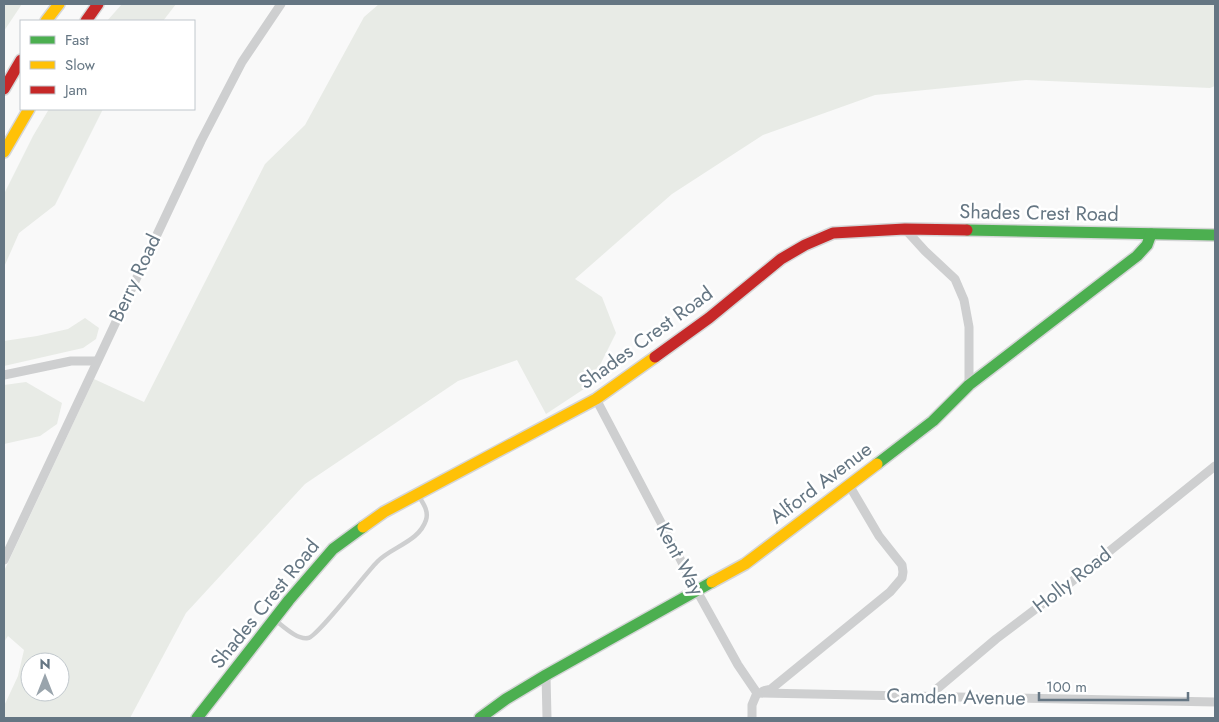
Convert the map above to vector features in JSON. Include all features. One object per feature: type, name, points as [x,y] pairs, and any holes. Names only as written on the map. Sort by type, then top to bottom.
[{"type":"main road","points":[[47,20],[58,4]]},
{"type":"main road","points":[[87,20],[98,4]]},
{"type":"main road","points":[[4,89],[20,62]]},
{"type":"main road","points":[[4,152],[28,110]]},
{"type":"main road","name":"Shades Crest Road","points":[[198,718],[274,620],[333,549],[384,512],[596,399],[708,318],[781,259],[804,245],[833,233],[905,229],[1215,235]]},
{"type":"main road","name":"Alford Avenue","points":[[480,718],[506,699],[546,675],[745,564],[933,421],[969,385],[1137,256],[1147,245],[1151,234]]},
{"type":"street","name":"Berry Road","points":[[4,560],[181,181],[232,78],[249,50],[282,4]]},
{"type":"street","points":[[905,229],[955,279],[964,300],[969,327],[969,385]]},
{"type":"street","points":[[4,375],[71,361],[96,361]]},
{"type":"street","name":"Kent Way","points":[[596,399],[628,464],[697,591],[738,665],[757,693]]},
{"type":"street","name":"Holly Road","points":[[932,697],[938,688],[996,639],[1070,583],[1215,466]]},
{"type":"street","points":[[752,718],[752,705],[757,693],[771,689],[890,592],[902,578],[902,565],[879,536],[848,486]]},
{"type":"street","points":[[546,675],[547,718]]},
{"type":"street","name":"Camden Avenue","points":[[757,693],[1215,702]]},
{"type":"lane","points":[[274,620],[301,638],[312,637],[386,553],[415,536],[422,527],[426,519],[426,509],[418,494]]},
{"type":"shaded area","points":[[4,4],[22,4],[4,31]]},
{"type":"shaded area","points":[[122,4],[176,4],[164,20],[108,20]]},
{"type":"shaded area","points":[[379,4],[1215,4],[1215,86],[1210,88],[1026,80],[875,95],[763,135],[672,194],[575,279],[602,297],[616,333],[590,385],[546,414],[517,360],[458,381],[305,484],[186,613],[130,718],[4,718],[4,706],[20,667],[20,702],[70,702],[70,652],[24,652],[24,650],[8,636],[4,642],[4,571],[94,379],[144,402],[265,164],[305,125],[364,17]]},
{"type":"shaded area","points":[[48,110],[102,110],[55,205],[19,233],[4,267],[4,194]]},
{"type":"shaded area","points":[[85,318],[99,328],[96,339],[83,348],[4,366],[4,341],[68,329]]},
{"type":"shaded area","points":[[26,382],[62,403],[57,424],[40,436],[4,444],[4,385]]},
{"type":"traffic: fast","points":[[967,230],[1215,235]]},
{"type":"traffic: fast","points":[[877,464],[933,421],[969,385],[1137,256],[1147,245],[1151,234]]},
{"type":"traffic: fast","points":[[197,718],[289,600],[333,549],[363,527]]},
{"type":"traffic: fast","points":[[480,718],[506,699],[546,675],[712,582]]},
{"type":"traffic: slow","points":[[47,20],[59,4]]},
{"type":"traffic: slow","points":[[4,152],[28,110]]},
{"type":"traffic: slow","points":[[363,527],[384,512],[596,399],[655,357]]},
{"type":"traffic: slow","points":[[712,582],[745,564],[877,464]]},
{"type":"traffic: jam","points":[[87,20],[98,4]]},
{"type":"traffic: jam","points":[[4,89],[20,62]]},
{"type":"traffic: jam","points":[[655,357],[709,318],[781,259],[805,245],[833,233],[905,229],[967,230]]}]
